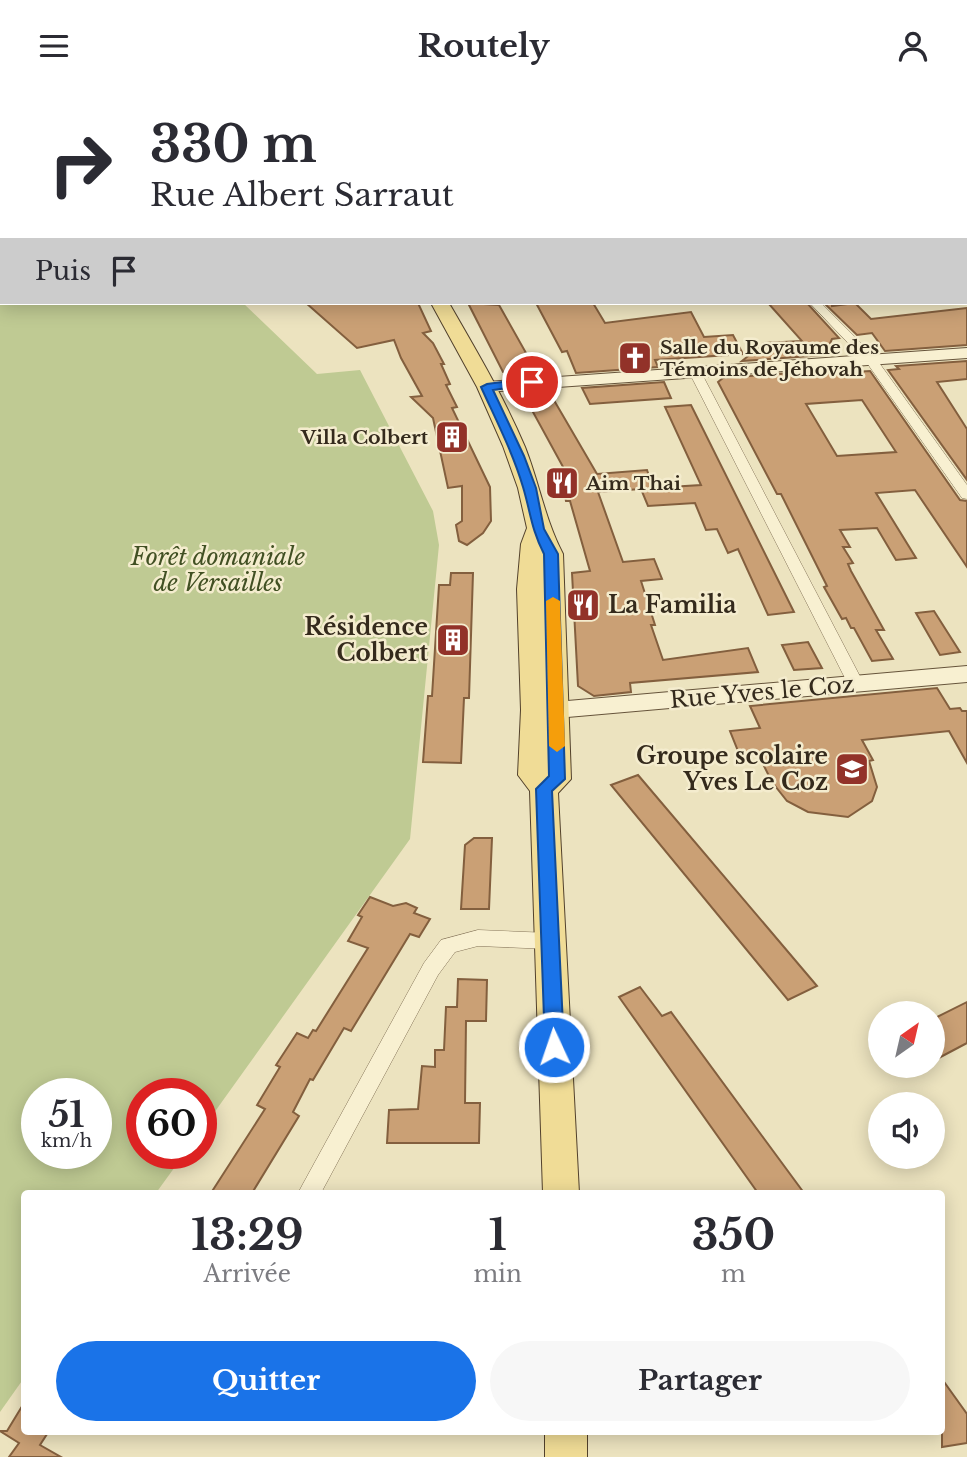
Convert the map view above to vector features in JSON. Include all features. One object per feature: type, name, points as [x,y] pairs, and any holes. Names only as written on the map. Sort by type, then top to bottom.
[{"type":"main road","points":[[441,305],[487,387],[518,456],[530,488],[538,529],[531,541],[530,568],[545,711],[557,779],[544,789],[561,1190]]},
{"type":"main road","points":[[487,387],[967,353]]},
{"type":"main road","name":"Rue Yves le Coz","points":[[545,711],[967,674]]},
{"type":"main road","points":[[566,1435],[566,1457]]},
{"type":"street","points":[[818,305],[872,360],[967,495]]},
{"type":"street","points":[[695,372],[856,684]]},
{"type":"street","points":[[311,1190],[431,969],[448,946],[478,938],[550,941]]},
{"type":"green space","name":"Forêt domaniale de Versailles","points":[[0,305],[245,305],[317,374],[360,370],[433,511],[439,545],[410,839],[217,1109],[217,1078],[126,1078],[126,1169],[173,1169],[158,1190],[21,1190],[21,1382],[0,1412]]},
{"type":"building","points":[[308,305],[419,305],[431,331],[423,333],[433,343],[444,364],[441,364],[450,384],[446,385],[457,407],[452,408],[490,487],[491,521],[483,533],[467,545],[459,541],[456,525],[462,521],[462,486],[448,488],[433,418],[411,397],[422,396],[394,340],[357,348]]},
{"type":"building","points":[[469,305],[499,305],[539,376],[513,377],[510,371],[503,372]]},
{"type":"building","points":[[537,305],[594,305],[605,323],[691,312],[704,337],[733,335],[743,354],[655,360],[658,367],[576,373],[567,351],[562,352]]},
{"type":"building","points":[[770,305],[809,305],[839,338],[832,339],[825,355],[742,361],[764,343],[802,341]]},
{"type":"building","points":[[826,305],[857,305],[871,319],[967,308],[967,345],[885,351],[872,333],[857,335]]},
{"type":"building","points":[[967,361],[967,379],[937,382],[967,429],[967,480],[888,370],[899,369],[896,366]]},
{"type":"building","points":[[818,371],[817,374],[870,371],[960,500],[967,501],[967,567],[915,490],[876,493],[916,558],[896,560],[877,528],[840,530],[850,547],[843,547],[853,563],[848,564],[884,630],[876,630],[893,659],[872,661],[854,628],[851,628],[846,618],[842,619],[824,587],[827,586],[781,494],[777,494],[718,382],[723,378]],"holes":[[[862,400],[896,452],[837,456],[806,404]]]},
{"type":"building","points":[[664,382],[671,398],[590,404],[582,388]]},
{"type":"building","points":[[548,390],[597,474],[647,470],[653,488],[701,485],[665,407],[691,405],[794,612],[768,615],[738,549],[728,553],[717,529],[706,530],[695,503],[648,506],[641,489],[598,492],[623,562],[654,559],[662,579],[641,581],[655,625],[651,625],[663,660],[748,648],[758,672],[630,683],[631,692],[594,696],[578,686],[572,573],[590,571],[570,501],[566,501],[561,476],[568,476],[522,392]]},
{"type":"building","name":"Résidence Colbert","points":[[451,573],[473,573],[469,698],[464,698],[461,763],[423,762],[428,696],[432,696],[439,585],[450,585]]},
{"type":"building","points":[[934,611],[960,652],[940,655],[916,613]]},
{"type":"building","points":[[808,642],[822,668],[794,670],[782,645]]},
{"type":"building","points":[[937,688],[950,709],[960,708],[967,711],[967,763],[949,731],[862,740],[873,760],[869,761],[877,787],[872,801],[848,817],[808,812],[787,801],[772,782],[758,754],[740,756],[730,731],[760,728],[750,706]]},
{"type":"building","points":[[638,775],[817,986],[788,1000],[611,785]]},
{"type":"building","points":[[474,838],[492,838],[489,909],[461,909],[465,845]]},
{"type":"building","points":[[370,897],[393,906],[406,903],[417,908],[414,913],[430,919],[419,937],[410,934],[351,1031],[344,1028],[313,1080],[310,1079],[293,1112],[299,1116],[254,1190],[213,1190],[265,1109],[257,1105],[280,1067],[276,1065],[297,1033],[308,1038],[313,1030],[316,1031],[368,948],[348,941],[362,917],[358,915]]},
{"type":"building","points":[[458,979],[487,980],[486,1021],[466,1021],[465,1103],[480,1103],[479,1143],[387,1143],[389,1110],[418,1109],[422,1066],[435,1067],[435,1050],[444,1050],[446,1007],[457,1007]]},
{"type":"building","points":[[640,987],[662,1016],[671,1012],[802,1190],[756,1190],[619,997]]},
{"type":"building","points":[[967,1002],[967,1043],[945,1055],[945,1013]]},
{"type":"building","points":[[945,1383],[967,1414],[967,1443],[942,1447],[942,1435],[945,1435]]},
{"type":"building","points":[[21,1408],[21,1435],[46,1435],[40,1445],[61,1457],[9,1457],[19,1443],[0,1431],[7,1431]]},
{"type":"slow traffic","points":[[553,601],[557,746]]},
{"type":"place","name":"Salle du Royaume des Témoins de Jéhovah","points":[[635,358]]},
{"type":"place","name":"Villa Colbert","points":[[452,437]]},
{"type":"place","name":"Aim Thai","points":[[562,483]]},
{"type":"place","name":"La Familia","points":[[583,605]]},
{"type":"place","name":"Résidence Colbert","points":[[453,640]]},
{"type":"place","name":"Groupe scolaire Yves Le Coz","points":[[852,769]]},
{"type":"route","points":[[532,382],[487,387],[518,456],[530,488],[538,529],[551,554],[557,779],[544,789],[554,1047]]}]
